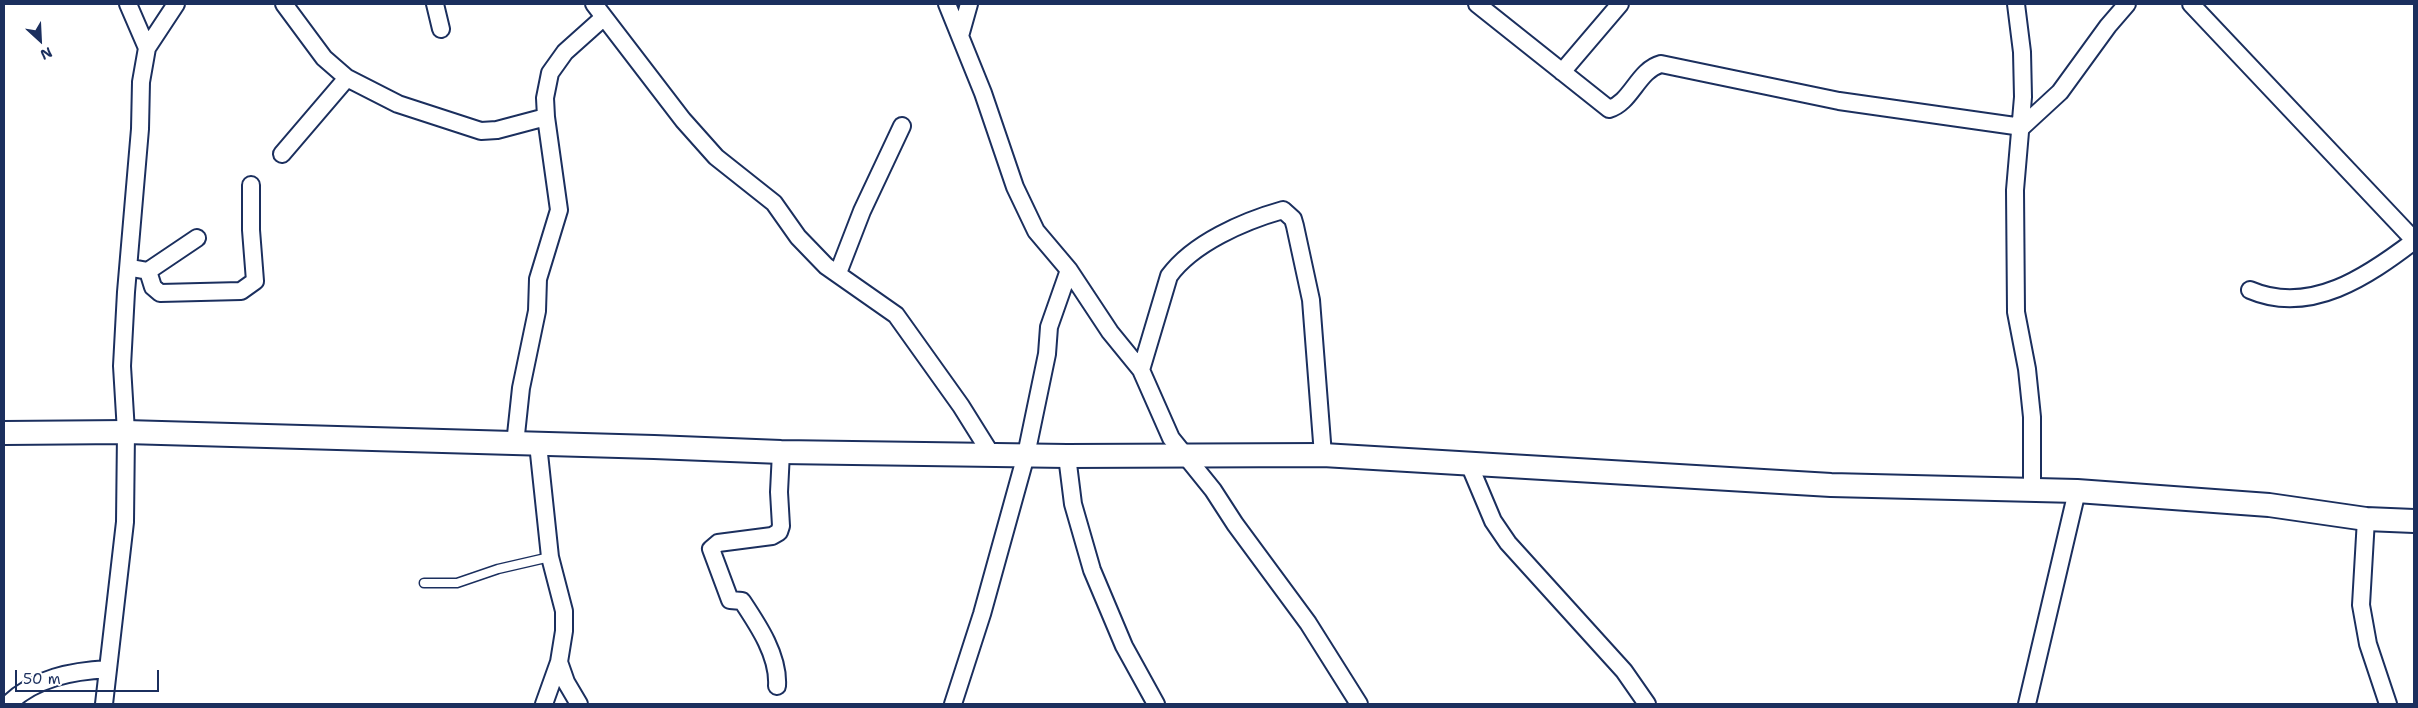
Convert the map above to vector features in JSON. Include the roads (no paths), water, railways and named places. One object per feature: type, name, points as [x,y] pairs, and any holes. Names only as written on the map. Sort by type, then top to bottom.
[{"type":"street","points":[[128,4],[146,48]]},
{"type":"street","points":[[104,704],[124,522],[126,432],[122,366],[128,267],[140,129],[141,82],[146,48],[176,4]]},
{"type":"street","points":[[284,4],[324,58],[347,78],[398,104],[481,131],[497,130],[546,117]]},
{"type":"street","points":[[435,4],[441,29]]},
{"type":"street","points":[[594,4],[683,120],[716,156],[774,203],[813,254],[826,266],[896,315],[961,406],[991,454]]},
{"type":"street","points":[[947,4],[1025,211],[1036,231],[1069,270],[1110,332],[1141,370],[1170,438],[1185,454],[1308,623],[1359,704]]},
{"type":"street","points":[[960,36],[968,4]]},
{"type":"street","points":[[1477,4],[1609,109],[1620,103],[1646,73],[1661,64],[1839,101],[2022,127]]},
{"type":"street","points":[[1562,72],[1620,4]]},
{"type":"street","points":[[2016,4],[2022,52],[2022,127],[2015,190],[2016,312],[2027,369],[2032,417],[2032,490]]},
{"type":"street","points":[[2022,127],[2060,92],[2108,26],[2127,4]]},
{"type":"street","points":[[2192,4],[2414,241],[2362,278],[2338,290],[2300,298],[2263,296],[2250,290]]},
{"type":"street","points":[[515,444],[521,388],[537,311],[538,279],[559,210],[546,117],[546,98],[550,73],[565,52],[603,18]]},
{"type":"street","points":[[282,154],[347,78]]},
{"type":"street","points":[[838,273],[862,212],[902,126]]},
{"type":"street","points":[[148,271],[153,287],[160,293],[241,291],[251,286],[255,281],[251,230],[251,186]]},
{"type":"street","points":[[1141,370],[1169,276],[1177,266],[1186,256],[1231,230],[1255,218],[1283,210],[1293,219],[1311,300],[1323,456]]},
{"type":"street","points":[[128,267],[148,271],[197,238]]},
{"type":"street","points":[[953,704],[982,614],[1026,455],[1047,354],[1050,327],[1069,270]]},
{"type":"street","points":[[4,433],[126,432],[781,452],[1067,456],[1185,454],[1323,456],[1832,484],[2077,491],[2269,505],[2366,519],[2414,522]]},
{"type":"street","points":[[538,444],[550,557],[564,611],[564,631],[559,662],[544,704]]},
{"type":"street","points":[[777,686],[778,667],[742,600],[730,600],[711,549],[718,543],[772,536],[779,532],[781,526],[781,452]]},
{"type":"street","points":[[1067,456],[1073,504],[1092,570],[1124,646],[1156,704]]},
{"type":"street","points":[[1469,464],[1493,521],[1508,543],[1624,671],[1647,704]]},
{"type":"street","points":[[2028,704],[2077,491]]},
{"type":"street","points":[[2366,519],[2361,605],[2368,644],[2388,704]]},
{"type":"street","points":[[559,662],[566,682],[579,704]]},
{"type":"street","points":[[8,704],[17,696],[49,679],[76,670],[108,669]]},
{"type":"lane","points":[[424,583],[457,583],[498,569],[550,557]]}]
